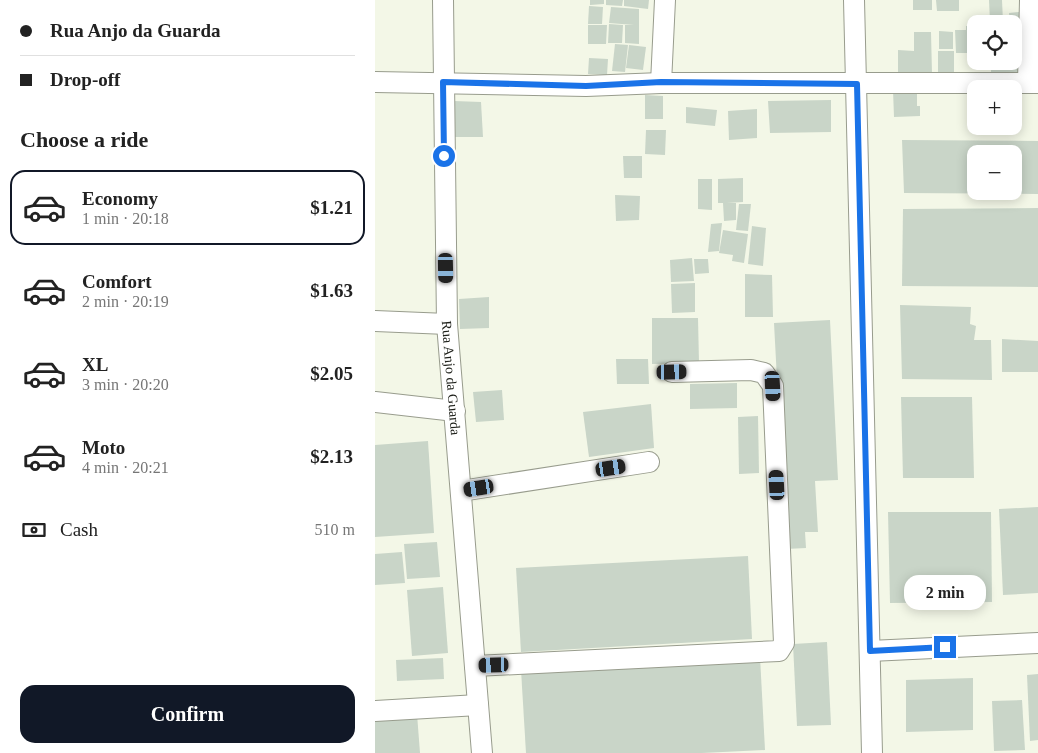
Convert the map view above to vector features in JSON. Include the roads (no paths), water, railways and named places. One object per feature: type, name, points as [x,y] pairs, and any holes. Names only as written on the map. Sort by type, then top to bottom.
[{"type":"street","name":"Rua Anjo da Guarda","points":[[443,0],[447,324],[482,753]]},
{"type":"street","points":[[661,82],[665,0]]},
{"type":"street","points":[[855,0],[872,753]]},
{"type":"street","points":[[375,82],[586,86],[661,82],[857,84],[1033,82],[1030,0]]},
{"type":"street","points":[[375,321],[447,324]]},
{"type":"street","points":[[475,666],[779,651],[784,643],[773,386],[764,373],[751,370],[672,372]]},
{"type":"street","points":[[375,402],[455,411]]},
{"type":"street","points":[[461,490],[649,462]]},
{"type":"street","points":[[870,651],[1038,643]]},
{"type":"street","points":[[375,711],[478,705]]}]
